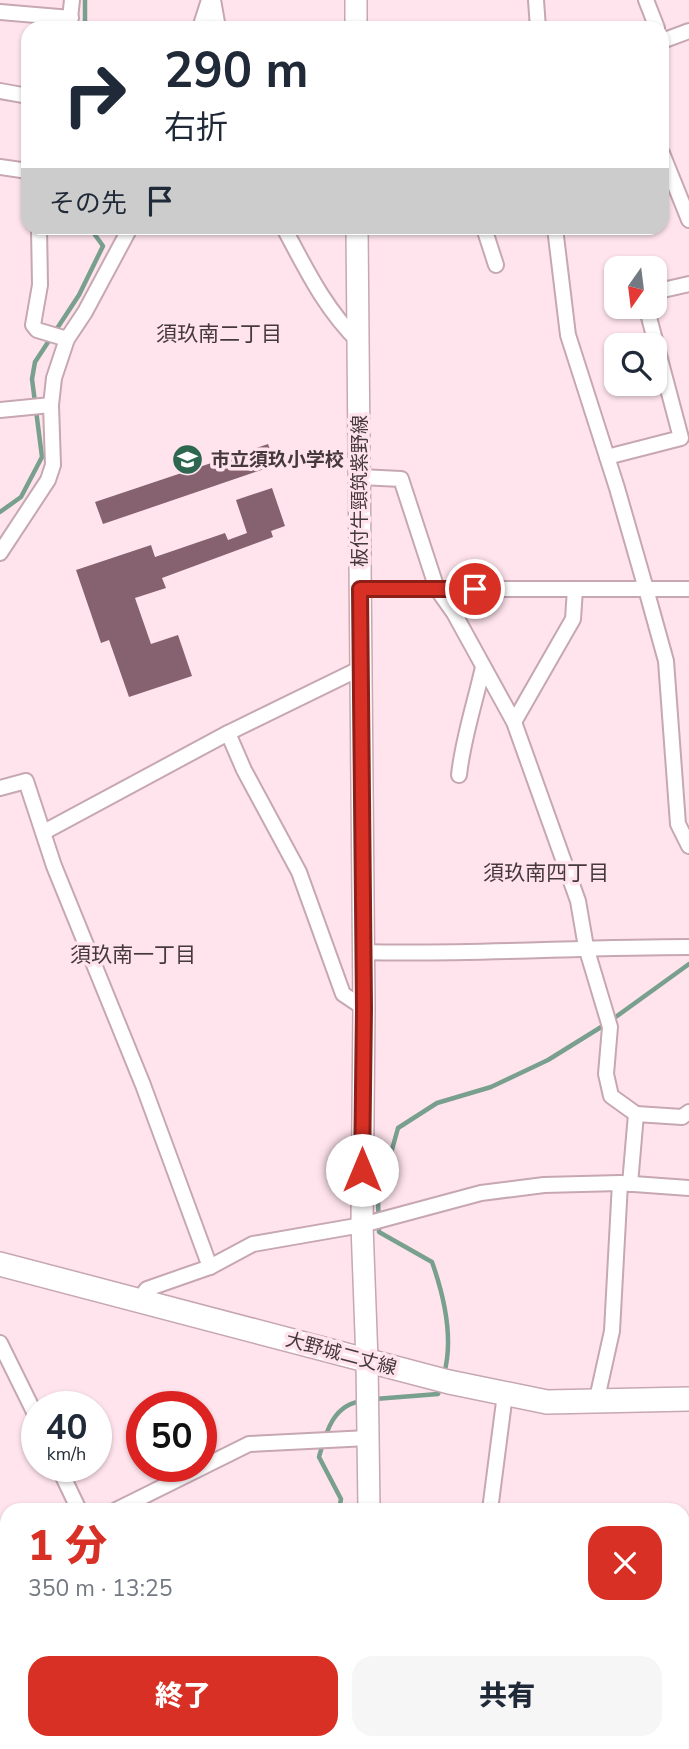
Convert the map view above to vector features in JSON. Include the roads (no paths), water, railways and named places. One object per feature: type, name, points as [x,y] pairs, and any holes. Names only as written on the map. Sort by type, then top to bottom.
[{"type":"main road","points":[[356,0],[356,21]]},
{"type":"main road","name":"板付牛頸筑紫野線","points":[[357,235],[364,1008],[362,1225],[369,1503]]},
{"type":"main road","name":"大野城二丈線","points":[[0,1264],[367,1361],[505,1394],[547,1402],[689,1399]]},
{"type":"street","points":[[70,21],[72,0]]},
{"type":"street","points":[[203,21],[211,0]]},
{"type":"street","points":[[211,0],[216,21]]},
{"type":"street","points":[[536,0],[538,21]]},
{"type":"street","points":[[646,0],[654,21]]},
{"type":"street","points":[[0,12],[57,21]]},
{"type":"street","points":[[669,38],[689,31]]},
{"type":"street","points":[[0,91],[21,95]]},
{"type":"street","points":[[0,167],[21,170]]},
{"type":"street","points":[[669,170],[689,220]]},
{"type":"street","points":[[39,235],[40,285],[33,325],[37,330],[62,338]]},
{"type":"street","points":[[0,552],[48,480],[53,465],[51,405],[62,338],[85,312],[126,235]]},
{"type":"street","points":[[288,235],[331,310],[359,342]]},
{"type":"street","points":[[486,235],[496,265]]},
{"type":"street","points":[[556,235],[568,335],[607,457],[666,661],[678,824],[689,845]]},
{"type":"street","points":[[667,289],[689,284]]},
{"type":"street","points":[[607,457],[681,438],[649,319]]},
{"type":"street","points":[[0,410],[51,405]]},
{"type":"street","points":[[360,477],[401,479],[437,589],[454,613],[514,722],[578,901],[586,947],[610,1027],[606,1074],[611,1097],[636,1114],[682,1117],[689,1112]]},
{"type":"street","points":[[360,589],[689,589]]},
{"type":"street","points":[[514,722],[573,619],[575,589]]},
{"type":"street","points":[[459,775],[462,747],[471,724],[483,667]]},
{"type":"street","points":[[44,832],[228,733],[361,668]]},
{"type":"street","points":[[228,733],[244,770],[299,872],[343,994],[364,1008]]},
{"type":"street","points":[[0,788],[26,782],[54,866],[143,1085],[210,1267]]},
{"type":"street","points":[[362,952],[437,954],[586,947],[689,947]]},
{"type":"street","points":[[596,1403],[612,1331],[625,1184],[636,1114]]},
{"type":"street","points":[[138,1301],[147,1289],[210,1267],[253,1244],[362,1225],[481,1193],[544,1185],[625,1184],[689,1188]]},
{"type":"street","points":[[0,1343],[23,1391]]},
{"type":"street","points":[[491,1503],[505,1394]]},
{"type":"street","points":[[130,1503],[249,1444],[368,1438]]},
{"type":"street","points":[[66,1482],[76,1503]]},
{"type":"waterway","points":[[85,0],[85,21]]},
{"type":"waterway","points":[[0,512],[21,497],[42,457],[32,379],[35,362],[79,295],[103,246],[95,235]]},
{"type":"waterway","points":[[444,1374],[448,1332],[432,1262],[379,1232],[378,1200],[398,1128],[437,1103],[491,1087],[548,1060],[606,1024],[689,964]]},
{"type":"waterway","points":[[375,1399],[438,1394],[441,1386]]},
{"type":"waterway","points":[[340,1503],[341,1499],[319,1457],[328,1429],[338,1413],[353,1403],[363,1401]]},
{"type":"place","name":"市立須玖小学校","points":[[188,460]]},
{"type":"district","name":"須玖南二丁目","points":[[219,334]]},
{"type":"district","name":"須玖南四丁目","points":[[546,873]]},
{"type":"district","name":"須玖南一丁目","points":[[133,955]]}]
